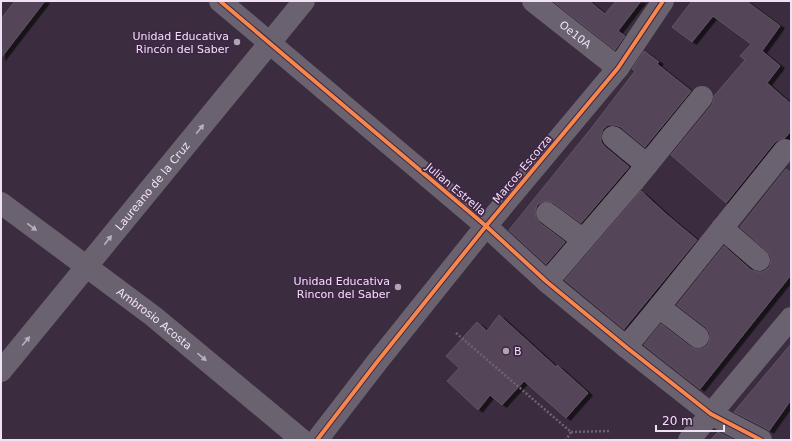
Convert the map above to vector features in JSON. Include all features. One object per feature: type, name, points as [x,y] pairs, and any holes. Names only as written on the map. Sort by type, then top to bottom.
[{"type":"street","name":"Julian Estrella","points":[[220,1],[486,226],[548,282],[626,347],[711,414],[762,440]]},
{"type":"street","name":"Laureano de la Cruz","points":[[1,371],[304,1]]},
{"type":"street","name":"Oe10A","points":[[533,1],[618,68]]},
{"type":"street","name":"Marcos Escorza","points":[[317,440],[377,362],[486,226],[618,68],[663,1]]},
{"type":"street","points":[[548,282],[647,165],[702,97]]},
{"type":"street","points":[[614,136],[647,165]]},
{"type":"street","points":[[626,347],[722,228],[786,157]]},
{"type":"street","name":"Ambrosio Acosta","points":[[1,203],[86,268],[153,316],[302,440]]},
{"type":"street","points":[[547,214],[583,240]]},
{"type":"street","points":[[722,228],[759,260]]},
{"type":"street","points":[[659,307],[698,337]]},
{"type":"street","points":[[689,440],[791,318]]},
{"type":"path","points":[[456,333],[571,432],[609,431]]},
{"type":"path","points":[[566,440],[571,432]]},
{"type":"building","points":[[15,1],[45,1],[1,58],[1,19]]},
{"type":"building","points":[[553,1],[589,1],[605,14],[616,1],[641,1],[618,31],[625,36],[615,50]]},
{"type":"building","points":[[692,1],[746,1],[780,26],[762,51],[780,66],[767,83],[791,104],[791,131],[785,138],[775,142],[726,203],[671,155],[712,105],[714,96],[745,60],[740,56],[751,44],[713,16],[692,42],[672,27]]},
{"type":"building","points":[[644,51],[659,62],[657,64],[691,91],[645,147],[621,127],[608,125],[603,129],[601,142],[629,167],[581,223],[554,203],[548,201],[537,205],[535,212],[536,218],[540,223],[565,242],[546,264],[509,230],[593,126],[635,71],[632,69]]},
{"type":"building","points":[[786,169],[791,173],[791,275],[700,389],[644,345],[661,324],[691,347],[702,349],[708,345],[710,333],[706,327],[677,305],[724,246],[751,270],[763,272],[769,268],[771,256],[740,227]]},
{"type":"building","points":[[641,191],[697,240],[624,329],[565,280]]},
{"type":"building","points":[[499,315],[556,367],[557,365],[588,393],[566,418],[524,381],[502,405],[490,395],[478,410],[447,381],[459,368],[446,356],[477,322],[487,331]]},
{"type":"building","points":[[791,344],[791,400],[769,431],[734,412]]},
{"type":"building","points":[[718,432],[734,440],[710,440]]},
{"type":"cycle path","points":[[220,1],[486,226],[547,282],[626,347],[711,414],[761,440]]},
{"type":"cycle path","points":[[317,440],[377,362],[486,226],[618,68],[663,1]]},
{"type":"place","name":"Unidad Educativa Rincón del Saber","points":[[237,42]]},
{"type":"place","name":"Unidad Educativa Rincon del Saber","points":[[398,287]]},
{"type":"place","name":"B","points":[[506,351]]}]
